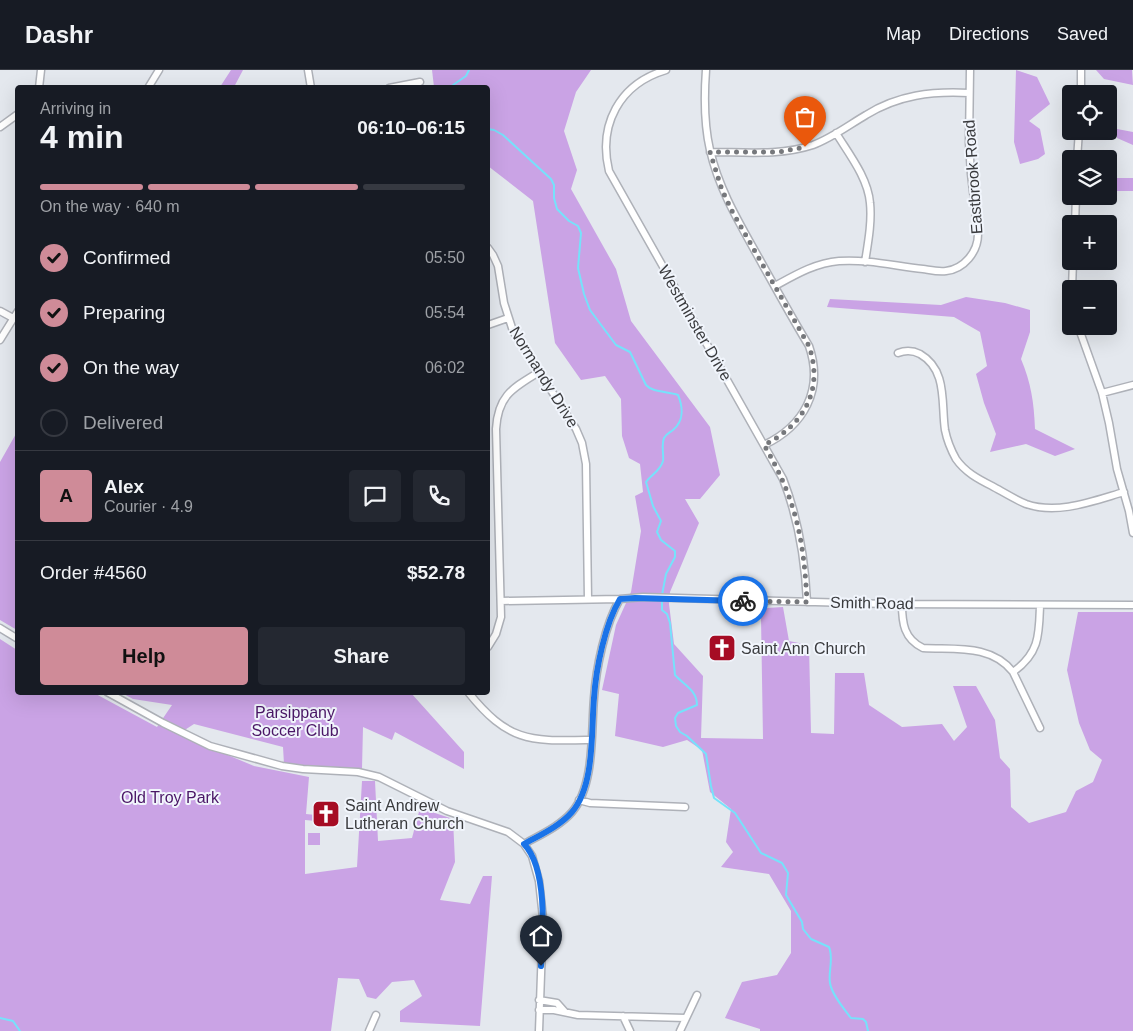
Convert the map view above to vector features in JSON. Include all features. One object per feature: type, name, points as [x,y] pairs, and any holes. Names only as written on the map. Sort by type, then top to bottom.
[{"type":"street","points":[[38,85],[41,70]]},
{"type":"street","points":[[150,85],[159,70]]},
{"type":"street","points":[[308,70],[310,85]]},
{"type":"street","name":"Westminster Drive","points":[[666,70],[655,73],[638,83],[624,95],[615,108],[609,123],[606,140],[606,157],[609,172],[783,479],[796,516],[804,551],[807,602]]},
{"type":"street","points":[[706,70],[705,112],[710,152],[722,190],[809,346],[813,361],[813,380],[809,402],[802,415],[787,432],[764,445]]},
{"type":"street","name":"Eastbrook Road","points":[[775,286],[794,275],[818,265],[840,261],[944,271],[962,265],[974,251],[978,234],[971,174],[970,70]]},
{"type":"street","points":[[1081,70],[1081,85]]},
{"type":"street","points":[[404,85],[420,82]]},
{"type":"street","points":[[710,152],[794,150],[815,144],[878,108],[906,98],[932,93],[969,93]]},
{"type":"street","points":[[0,127],[15,116]]},
{"type":"street","points":[[836,133],[864,180],[870,198],[871,216],[865,262]]},
{"type":"street","name":"Normandy Drive","points":[[490,251],[498,266],[508,318],[519,341],[576,429],[584,450],[586,464],[588,599]]},
{"type":"street","points":[[0,311],[13,318]]},
{"type":"street","points":[[0,340],[15,315]]},
{"type":"street","points":[[490,324],[508,318]]},
{"type":"street","points":[[1081,335],[1102,393],[1117,469],[1133,534]]},
{"type":"street","points":[[898,353],[915,352],[925,358],[935,369],[942,390],[945,429],[949,445],[957,460],[976,478],[1021,501],[1046,508],[1068,506],[1124,492]]},
{"type":"street","points":[[490,645],[499,626],[501,601],[496,418],[500,403],[509,391],[539,372]]},
{"type":"street","points":[[1102,393],[1133,385]]},
{"type":"street","name":"Smith Road","points":[[501,601],[666,598],[902,604],[1133,605]]},
{"type":"street","points":[[524,844],[567,817],[580,800],[587,776],[597,675],[612,613],[620,599]]},
{"type":"street","points":[[902,604],[902,620],[905,631],[916,645],[923,648],[977,650],[990,654],[1000,660],[1013,672],[1040,728]]},
{"type":"street","points":[[1013,672],[1031,655],[1037,643],[1040,605]]},
{"type":"street","points":[[0,628],[15,637]]},
{"type":"street","points":[[112,695],[144,714],[210,746],[282,766],[358,772],[373,775],[447,811],[508,832],[524,844],[533,858],[542,903],[543,938],[539,1031]]},
{"type":"street","points":[[470,695],[488,716],[514,733],[524,737],[545,741],[591,740]]},
{"type":"street","points":[[580,800],[590,803],[685,807]]},
{"type":"street","points":[[680,1031],[697,995]]},
{"type":"street","points":[[540,1000],[557,1003],[564,1012]]},
{"type":"street","points":[[539,1010],[578,1015],[686,1018]]},
{"type":"street","points":[[369,1031],[376,1015]]},
{"type":"street","points":[[623,1016],[630,1031]]},
{"type":"green space","points":[[231,70],[243,70],[235,85],[221,85]]},
{"type":"green space","points":[[432,70],[591,70],[576,92],[564,131],[577,170],[571,189],[616,269],[631,321],[710,427],[720,475],[700,499],[685,499],[699,523],[670,592],[669,604],[674,644],[703,676],[701,738],[763,739],[761,618],[767,608],[783,607],[789,641],[809,645],[811,733],[834,734],[835,673],[864,673],[869,705],[902,727],[942,724],[954,741],[967,727],[953,686],[976,686],[995,720],[1000,758],[1010,769],[1011,807],[1029,823],[1066,812],[1076,791],[1093,782],[1102,760],[1090,750],[1079,723],[1067,670],[1078,612],[1133,612],[1133,1031],[760,1031],[760,1029],[725,1018],[742,982],[777,975],[791,953],[791,911],[769,874],[721,867],[733,852],[726,842],[731,809],[710,792],[702,750],[687,740],[663,747],[615,736],[619,694],[602,690],[616,625],[631,592],[641,531],[635,496],[643,492],[640,464],[629,458],[622,436],[621,399],[605,376],[581,380],[555,343],[533,201],[490,168],[490,85],[434,85]]},
{"type":"green space","points":[[1016,70],[1037,77],[1050,104],[1029,121],[1040,129],[1045,154],[1038,159],[1020,164],[1014,142]]},
{"type":"green space","points":[[1096,70],[1132,70],[1133,85],[1104,79]]},
{"type":"green space","points":[[1117,129],[1133,132],[1133,145],[1117,138]]},
{"type":"green space","points":[[1117,178],[1133,178],[1133,191],[1117,191]]},
{"type":"green space","points":[[966,297],[1005,303],[1030,310],[1030,332],[1021,359],[1031,393],[1035,429],[1075,449],[1055,456],[1026,444],[990,452],[996,434],[984,403],[976,374],[987,366],[980,332],[954,317],[827,307],[830,299],[941,305]]},
{"type":"green space","points":[[15,436],[15,629],[0,620],[0,462]]},
{"type":"green space","points":[[0,639],[15,649],[15,695],[98,695],[157,727],[172,705],[133,699],[126,695],[413,695],[464,752],[464,769],[395,732],[392,740],[363,727],[362,769],[316,768],[284,764],[283,747],[194,724],[180,733],[175,733],[254,766],[309,777],[306,814],[316,815],[316,821],[305,820],[305,874],[357,867],[362,781],[375,781],[378,841],[412,838],[420,808],[453,819],[455,862],[440,900],[470,904],[483,876],[492,876],[480,1026],[400,1022],[400,1011],[422,996],[414,980],[392,982],[376,999],[367,997],[359,979],[338,978],[331,1031],[0,1031]]},
{"type":"green space","points":[[308,833],[320,833],[320,845],[308,845]]},
{"type":"waterway","points":[[453,85],[466,76],[469,70]]},
{"type":"waterway","points":[[490,129],[503,135],[551,179],[554,185],[554,198],[557,209],[569,221],[578,226],[581,233],[578,268],[590,310],[616,345],[630,352],[649,388],[678,395],[682,409],[681,418],[677,426],[664,438],[662,464],[646,482],[653,506],[661,521],[657,532],[661,540],[675,551],[675,557],[666,574],[662,595]]},
{"type":"waterway","points":[[662,600],[662,610],[667,614],[670,623],[675,675],[695,695],[697,705],[678,713],[675,718],[676,726],[680,732],[706,754],[714,798],[735,813],[761,853],[782,863],[788,873],[786,895],[802,922],[803,929],[811,939],[829,947],[831,956],[830,983],[833,992],[851,1018],[863,1019],[866,1022],[868,1031]]},
{"type":"waterway","points":[[0,1018],[13,1021],[20,1031]]},
{"type":"way so far","points":[[743,601],[807,602],[804,551],[800,530],[783,479],[764,445],[787,432],[802,415],[812,391],[814,368],[809,346],[732,211],[722,190],[710,152],[779,152],[805,147]]},
{"type":"place","name":"Saint Ann Church","points":[[722,648]]},
{"type":"place","name":"Saint Andrew Lutheran Church","points":[[326,814]]},
{"type":"route","points":[[541,966],[543,918],[539,881],[533,858],[529,849],[524,844],[567,817],[576,807],[582,796],[590,760],[596,681],[612,613],[620,599],[643,597],[743,601]]},
{"type":"park label","name":"Parsippany Soccer Club","points":[[295,721]]},
{"type":"park label","name":"Old Troy Park","points":[[170,797]]}]
